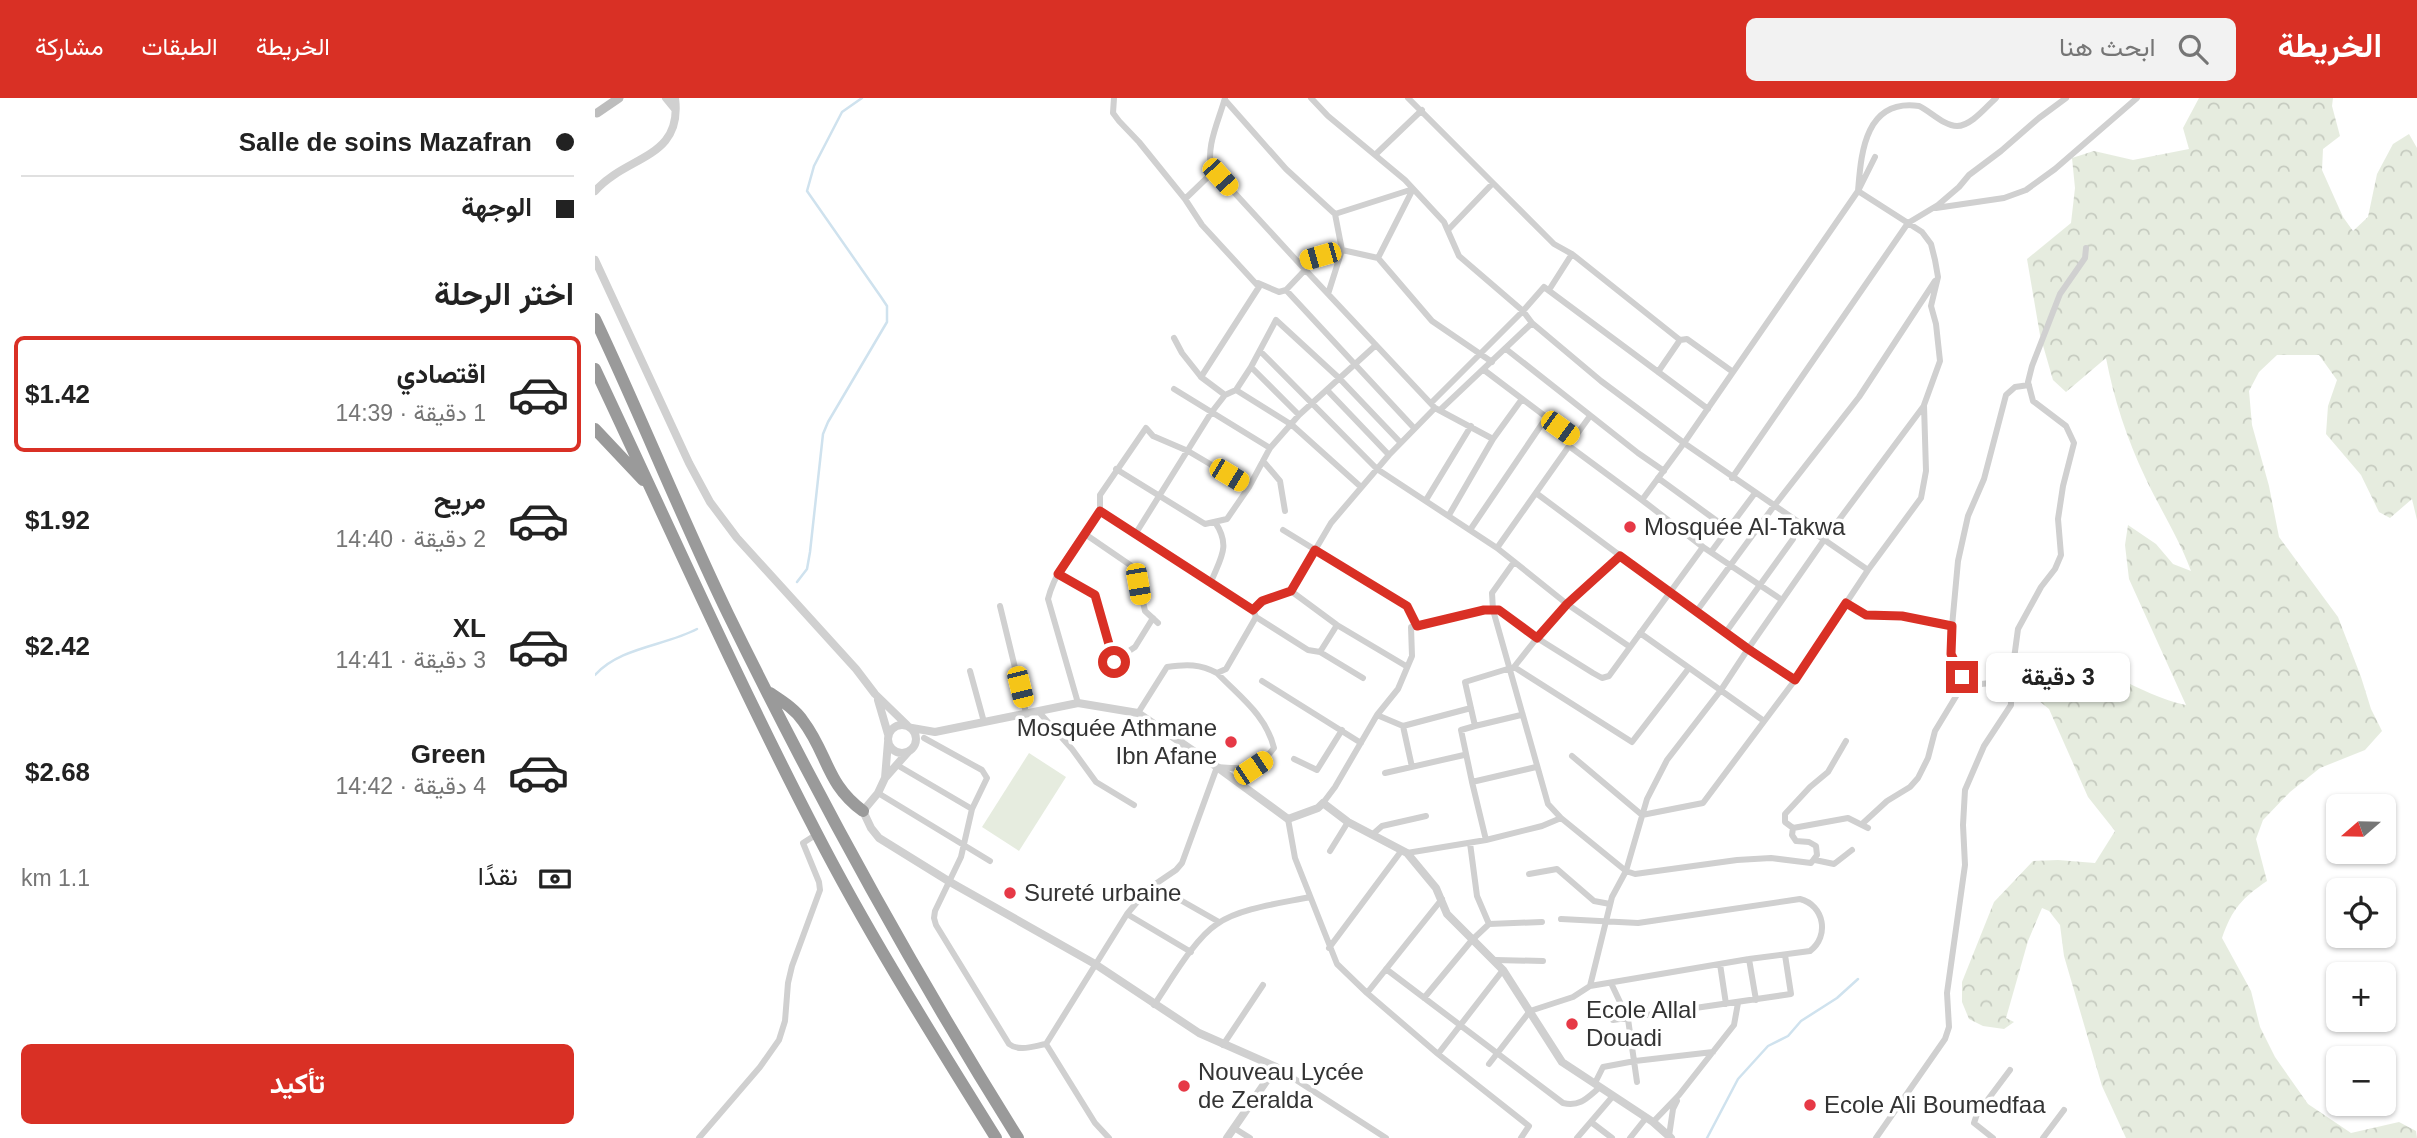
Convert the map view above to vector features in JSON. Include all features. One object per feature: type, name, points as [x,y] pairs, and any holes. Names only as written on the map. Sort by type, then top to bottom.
[{"type":"highway","points":[[595,319],[727,612],[828,813],[908,956],[1018,1138]]},
{"type":"highway","points":[[595,369],[747,694],[817,834],[890,964],[996,1138]]},
{"type":"highway","points":[[595,429],[652,490]]},
{"type":"highway","points":[[767,690],[805,723],[839,789],[863,811]]},
{"type":"main road","points":[[596,114],[607,98]]},
{"type":"main road","points":[[596,114],[619,98]]},
{"type":"street","points":[[666,98],[676,112]]},
{"type":"street","points":[[595,191],[606,180],[666,143],[673,132],[675,98]]},
{"type":"street","points":[[1114,98],[1114,113],[1119,121],[1185,199],[1202,225],[1257,282],[1279,292],[1286,290],[1305,270]]},
{"type":"street","points":[[1311,98],[1328,116],[1376,153],[1413,189],[1444,222],[1459,256],[1532,323],[1601,381],[1684,443],[1868,570]]},
{"type":"street","points":[[1408,98],[1554,243],[1572,254],[1680,340],[1687,339],[1733,372]]},
{"type":"street","points":[[1859,191],[1861,149],[1866,130],[1879,106],[1893,99],[1916,104],[1954,126],[1966,124],[1996,98]]},
{"type":"street","points":[[1732,478],[1907,223],[1934,208],[1969,175],[2066,98]]},
{"type":"street","points":[[1934,208],[2004,198],[2026,190],[2055,169],[2137,98]]},
{"type":"street","points":[[1225,99],[1210,148],[1212,173],[1220,177],[1436,407],[1493,439]]},
{"type":"street","points":[[1225,99],[1286,169],[1335,214],[1342,250],[1328,294]]},
{"type":"street","points":[[1376,153],[1422,110]]},
{"type":"street","points":[[1642,500],[1859,191],[1875,157]]},
{"type":"street","points":[[1185,199],[1212,173]]},
{"type":"street","points":[[1448,230],[1493,183]]},
{"type":"street","points":[[1335,214],[1413,189]]},
{"type":"street","points":[[1378,258],[1413,189]]},
{"type":"street","points":[[1591,986],[1610,904],[1626,871],[1647,799],[1667,760],[1721,690],[1824,540],[1924,405],[1940,361],[1931,306],[1938,277],[1931,244],[1922,232],[1859,191]]},
{"type":"street","points":[[1876,1138],[1945,1039],[1949,1027],[1947,993],[1965,865],[1965,790],[1984,746],[2011,705],[2011,681],[2018,629],[2041,587],[2055,569],[2060,555],[2058,519],[2074,443],[2066,425],[2032,401],[2029,385],[2032,366],[2057,303],[2084,258],[2086,248]]},
{"type":"street","points":[[1298,262],[1342,250],[1378,258],[1432,321],[1492,362]]},
{"type":"street","points":[[1549,290],[1572,254]]},
{"type":"street","points":[[595,260],[689,463],[710,502],[737,538],[856,669],[875,694],[910,727],[916,737],[985,772],[986,782],[972,809],[964,847],[934,918],[1009,1044],[1014,1048],[1046,1044],[1127,914],[1148,889],[1182,863],[1217,767]]},
{"type":"street","points":[[1696,612],[1859,397],[1938,277]]},
{"type":"street","points":[[1201,377],[1257,294],[1257,282]]},
{"type":"street","points":[[1436,407],[1544,287],[1707,408]]},
{"type":"street","points":[[1286,290],[1413,428]]},
{"type":"street","points":[[1136,533],[1211,413],[1225,395],[1235,390],[1251,367],[1276,320],[1339,378],[1401,442]]},
{"type":"street","points":[[1217,673],[1226,669],[1262,601],[1291,591],[1331,523],[1413,428],[1484,370],[1532,323]]},
{"type":"street","points":[[1174,338],[1182,354],[1201,377],[1225,395]]},
{"type":"street","points":[[1658,372],[1680,340]]},
{"type":"street","points":[[1222,533],[1227,519],[1249,487],[1270,448],[1299,415],[1375,345]]},
{"type":"street","points":[[1506,349],[1664,471]]},
{"type":"street","points":[[1260,351],[1377,469],[1497,548],[1567,604],[1630,647]]},
{"type":"street","points":[[1251,367],[1299,415]]},
{"type":"street","points":[[1484,370],[1574,438]]},
{"type":"street","points":[[1969,688],[1951,654],[1958,561],[1968,516],[1986,471],[2006,395],[2010,389],[2029,385]]},
{"type":"street","points":[[1174,389],[1270,448]]},
{"type":"street","points":[[1235,390],[1292,425],[1361,486]]},
{"type":"street","points":[[1327,390],[1389,455]]},
{"type":"street","points":[[1449,515],[1493,439],[1522,400]]},
{"type":"street","points":[[1642,815],[1703,803],[1795,680],[1868,570],[1921,498],[1926,471],[1924,405]]},
{"type":"street","points":[[1497,548],[1590,416]]},
{"type":"street","points":[[1470,530],[1546,418]]},
{"type":"street","points":[[1426,500],[1471,426]]},
{"type":"street","points":[[1078,703],[1048,599],[1058,574],[1100,511],[1100,495],[1146,428],[1153,436],[1188,451],[1249,487]]},
{"type":"street","points":[[1569,446],[1703,547],[1782,600]]},
{"type":"street","points":[[1263,461],[1280,481],[1285,511]]},
{"type":"street","points":[[1116,469],[1205,524],[1227,519]]},
{"type":"street","points":[[1658,478],[1728,528]]},
{"type":"street","points":[[1536,493],[1696,612],[1795,680]]},
{"type":"street","points":[[1711,552],[1755,493]]},
{"type":"street","points":[[1100,511],[1211,582],[1308,650],[1320,652],[1363,678]]},
{"type":"street","points":[[1211,582],[1225,544],[1215,522]]},
{"type":"street","points":[[1283,530],[1407,606],[1417,626]]},
{"type":"street","points":[[1058,574],[1095,595],[1114,662],[1135,647],[1156,620],[1145,611],[1136,569],[1085,534]]},
{"type":"street","points":[[1726,632],[1793,539]]},
{"type":"street","points":[[1288,819],[1318,808],[1377,715],[1398,689],[1412,656],[1411,627],[1499,610],[1537,638],[1602,678],[1609,676],[1703,547]]},
{"type":"street","points":[[1475,726],[1465,682],[1511,668],[1567,604],[1620,556]]},
{"type":"street","points":[[1514,562],[1492,593],[1493,610],[1548,804],[1561,818],[1626,871],[1635,874],[1771,858],[1811,863],[1815,860],[1835,864],[1851,850]]},
{"type":"street","points":[[1291,591],[1336,625],[1406,666]]},
{"type":"street","points":[[1846,603],[1866,615],[1902,616],[1952,626]]},
{"type":"street","points":[[1000,606],[1026,713]]},
{"type":"street","points":[[1320,652],[1336,625]]},
{"type":"street","points":[[1640,633],[1764,721]]},
{"type":"street","points":[[1138,713],[1167,667],[1202,665],[1217,673],[1261,718],[1270,730],[1274,748],[1253,768],[1217,767]]},
{"type":"street","points":[[1511,668],[1632,742],[1689,668]]},
{"type":"street","points":[[970,671],[984,722]]},
{"type":"street","points":[[1262,681],[1361,743]]},
{"type":"street","points":[[1846,741],[1828,772],[1785,814],[1785,822],[1793,828],[1842,818],[1854,819],[1865,826],[1887,801],[1915,782],[1928,758],[1935,731],[1958,693],[1988,683],[2011,681]]},
{"type":"street","points":[[875,694],[890,746],[898,752],[908,752]]},
{"type":"street","points":[[1386,1138],[1276,1067],[1199,1034],[1095,964],[950,882],[879,838],[863,811],[878,793],[885,778],[920,740],[935,732],[1078,703],[1138,713],[1288,819],[1295,858],[1337,964],[1439,1054],[1529,1126],[1521,1138]]},
{"type":"street","points":[[1377,715],[1403,726],[1471,708]]},
{"type":"street","points":[[1038,711],[1072,749],[1096,782],[1134,805]]},
{"type":"street","points":[[1486,840],[1461,730],[1521,715]]},
{"type":"street","points":[[1403,726],[1412,767]]},
{"type":"street","points":[[885,778],[888,738],[894,727],[935,732]]},
{"type":"street","points":[[1294,759],[1317,770],[1342,730]]},
{"type":"street","points":[[1385,773],[1465,755]]},
{"type":"street","points":[[1572,756],[1642,815]]},
{"type":"street","points":[[897,765],[972,809]]},
{"type":"street","points":[[1472,782],[1536,767]]},
{"type":"street","points":[[878,793],[990,861]]},
{"type":"street","points":[[1322,803],[1348,822],[1405,852],[1442,899],[1447,914],[1503,970],[1562,1062],[1670,1137]]},
{"type":"street","points":[[1373,834],[1382,826],[1426,816]]},
{"type":"street","points":[[1329,948],[1405,852],[1486,840],[1542,826],[1561,818]]},
{"type":"street","points":[[1329,851],[1348,822]]},
{"type":"street","points":[[1793,828],[1792,835],[1796,841],[1809,842],[1816,846],[1815,860]]},
{"type":"street","points":[[699,1138],[760,1068],[779,1040],[785,1021],[792,966],[820,890],[803,843],[817,834]]},
{"type":"street","points":[[1470,843],[1477,897],[1489,924]]},
{"type":"street","points":[[1529,874],[1557,869],[1594,901],[1610,904]]},
{"type":"street","points":[[1154,885],[1219,922]]},
{"type":"street","points":[[1154,1005],[1191,952],[1219,922],[1229,916],[1310,897]]},
{"type":"street","points":[[1367,993],[1442,899]]},
{"type":"street","points":[[1489,1064],[1530,1011],[1573,997],[1591,986],[1810,951],[1818,946],[1822,937],[1819,912],[1808,901],[1800,900],[1638,923],[1561,919]]},
{"type":"street","points":[[1127,914],[1191,952]]},
{"type":"street","points":[[1424,998],[1472,940],[1489,924],[1542,922]]},
{"type":"street","points":[[1613,1020],[1791,994],[1785,954]]},
{"type":"street","points":[[1749,959],[1756,1000]]},
{"type":"street","points":[[1495,960],[1543,961]]},
{"type":"street","points":[[1720,964],[1726,1004]]},
{"type":"street","points":[[1386,969],[1563,1103],[1581,1103],[1597,1085],[1602,1067],[1713,1052]]},
{"type":"street","points":[[1439,1054],[1459,1024],[1503,970]]},
{"type":"street","points":[[1611,983],[1628,1019],[1637,1082]]},
{"type":"street","points":[[1223,1045],[1263,985]]},
{"type":"street","points":[[1630,1138],[1679,1095],[1734,1026],[1738,1003]]},
{"type":"street","points":[[1046,1044],[1095,1123],[1109,1138]]},
{"type":"street","points":[[1227,1138],[1276,1067]]},
{"type":"street","points":[[1993,1138],[1974,1123],[1977,1114],[2010,1070]]},
{"type":"street","points":[[1670,1137],[1673,1110],[1679,1095]]},
{"type":"street","points":[[1577,1138],[1613,1096]]},
{"type":"street","points":[[2043,1138],[2064,1110]]},
{"type":"street","points":[[1591,1122],[1612,1138]]},
{"type":"street","points":[[1234,1128],[1250,1138]]},
{"type":"green space","points":[[2199,98],[2333,98],[2332,106],[2340,136],[2323,149],[2322,170],[2343,217],[2353,231],[2368,217],[2377,174],[2393,144],[2409,134],[2417,148],[2417,520],[2412,499],[2390,518],[2379,512],[2361,475],[2326,434],[2328,406],[2337,380],[2319,355],[2277,355],[2259,372],[2249,391],[2252,425],[2269,486],[2279,537],[2338,617],[2371,709],[2382,731],[2365,750],[2320,768],[2290,792],[2263,820],[2256,839],[2267,881],[2239,905],[2222,938],[2251,991],[2260,1027],[2275,1057],[2308,1104],[2351,1133],[2399,1122],[2416,1131],[2417,1138],[2126,1138],[2102,1086],[2064,956],[2060,925],[2049,911],[2042,908],[2028,941],[2006,1018],[2014,1022],[2004,1029],[1983,1026],[1969,1019],[1962,1002],[1962,982],[1994,902],[2033,861],[2095,863],[2115,831],[2088,797],[2049,709],[2017,683],[2010,666],[2042,653],[2063,656],[2098,668],[2151,694],[2186,705],[2129,579],[2125,545],[2128,525],[2156,544],[2173,564],[2191,571],[2132,448],[2117,404],[2106,358],[2066,392],[2053,380],[2040,335],[2027,259],[2071,223],[2075,188],[2072,158],[2094,151],[2133,160],[2189,149],[2183,128]]},
{"type":"green space","points":[[1029,753],[1066,777],[1019,851],[982,827]]},
{"type":"waterway","points":[[797,582],[807,569],[810,552],[823,434],[887,322],[887,306],[807,191],[814,166],[842,112],[862,98]]},
{"type":"waterway","points":[[595,675],[617,658],[697,629]]},
{"type":"waterway","points":[[1707,1138],[1738,1079],[1768,1046],[1788,1036],[1801,1021],[1837,998],[1858,979]]},
{"type":"place","name":"Mosquée Al-Takwa","points":[[1630,527]]},
{"type":"place","name":"Mosquée Athmane Ibn Afane","points":[[1231,742]]},
{"type":"place","name":"Sureté urbaine","points":[[1010,893]]},
{"type":"place","name":"Ecole Allal Douadi","points":[[1572,1024]]},
{"type":"place","name":"Nouveau Lycée de Zeralda","points":[[1184,1086]]},
{"type":"place","name":"Ecole Ali Boumedfaa","points":[[1810,1105]]},
{"type":"route","points":[[1114,662],[1095,595],[1058,574],[1100,511],[1253,610],[1262,601],[1291,591],[1315,550],[1407,606],[1417,626],[1484,610],[1499,610],[1537,638],[1567,604],[1620,556],[1795,680],[1846,603],[1866,615],[1902,616],[1952,626],[1951,654],[1962,677]]}]
